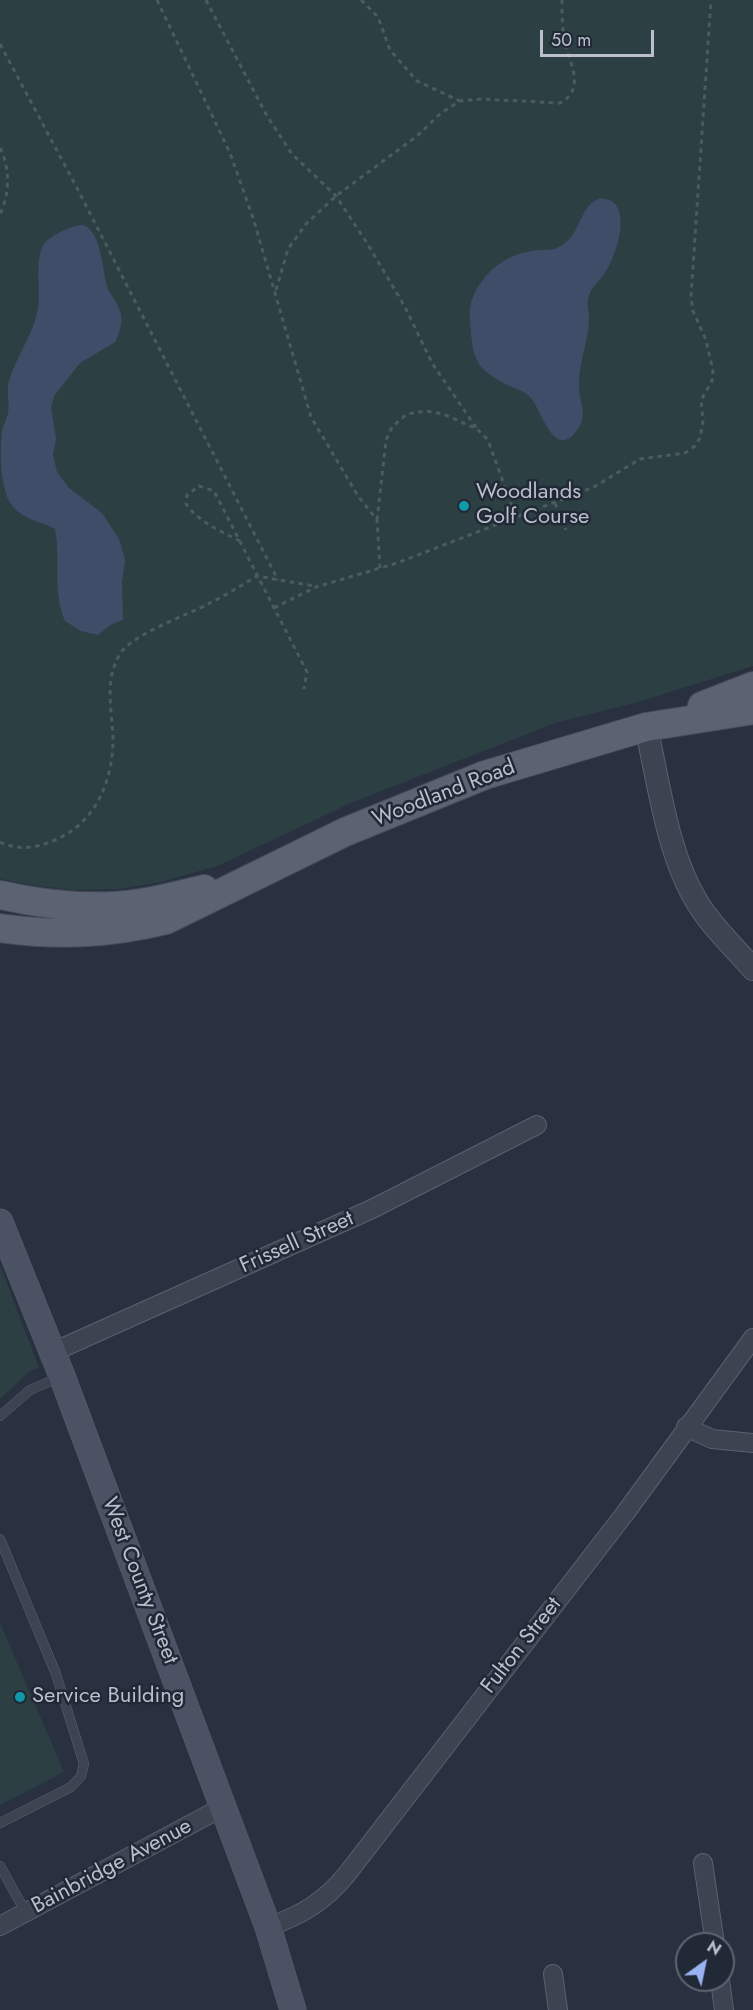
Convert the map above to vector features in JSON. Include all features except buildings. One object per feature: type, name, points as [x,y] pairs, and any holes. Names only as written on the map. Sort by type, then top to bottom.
[{"type":"main road","name":"Woodland Road","points":[[0,928],[46,934],[87,933],[138,927],[166,920],[345,832],[485,775],[646,727],[753,686]]},
{"type":"main road","name":"Woodland Road","points":[[646,727],[753,710]]},
{"type":"main road","name":"Woodland Road","points":[[0,895],[45,903],[108,906],[161,899],[250,878]]},
{"type":"main road","name":"West County Street","points":[[0,1222],[5,1249],[53,1352],[224,1807],[268,1927],[293,2010]]},
{"type":"street","points":[[646,727],[674,847],[686,881],[705,914],[753,969]]},
{"type":"street","name":"Frissell Street","points":[[53,1352],[372,1209],[537,1125]]},
{"type":"street","name":"Fulton Street","points":[[268,1927],[313,1907],[342,1880],[626,1512],[753,1338]]},
{"type":"street","points":[[686,1427],[712,1439],[753,1443]]},
{"type":"street","name":"Bainbridge Avenue","points":[[0,1926],[224,1807]]},
{"type":"street","points":[[703,1863],[713,1932]]},
{"type":"street","points":[[553,1974],[558,2010]]},
{"type":"street","points":[[722,1992],[724,2010]]},
{"type":"lane","points":[[0,1416],[30,1390],[62,1376]]},
{"type":"lane","points":[[0,1539],[56,1674],[84,1764],[81,1776],[71,1786],[0,1823]]},
{"type":"lane","points":[[0,1866],[26,1913]]},
{"type":"path","points":[[157,0],[230,153],[276,292],[311,417],[358,496],[377,520]]},
{"type":"path","points":[[206,0],[267,116],[292,154],[336,196],[399,298],[432,363],[477,429],[488,440],[515,516]]},
{"type":"path","points":[[362,0],[378,17],[390,50],[417,81],[460,101]]},
{"type":"path","points":[[276,292],[288,249],[306,225],[336,196],[417,136],[441,113],[460,101],[481,99],[560,103],[568,99],[576,77],[564,42],[562,0]]},
{"type":"path","points":[[274,608],[316,587],[380,568],[594,487],[640,459],[685,453],[695,446],[700,438],[703,421],[702,400],[712,381],[714,371],[706,340],[693,311],[691,296],[711,0]]},
{"type":"path","points":[[0,44],[78,190],[278,580]]},
{"type":"path","points":[[0,148],[7,171],[7,195],[0,214]]},
{"type":"path","points":[[380,568],[377,520],[386,440],[392,427],[407,414],[426,411],[443,414],[477,429]]},
{"type":"path","points":[[240,541],[192,513],[186,504],[187,495],[199,486],[214,491],[240,541],[258,576],[307,672],[304,689]]},
{"type":"path","points":[[555,502],[566,531]]},
{"type":"path","points":[[0,842],[9,846],[26,848],[40,846],[77,828],[90,814],[108,781],[113,737],[110,708],[114,667],[121,652],[133,640],[210,603],[258,576],[316,587]]},
{"type":"green space","points":[[0,0],[753,0],[753,666],[638,702],[555,723],[351,803],[217,866],[161,882],[120,889],[73,890],[0,879]]},
{"type":"green space","points":[[0,1265],[39,1368],[30,1371],[0,1399]]},
{"type":"green space","points":[[0,1623],[64,1772],[0,1805]]},
{"type":"water","points":[[600,198],[615,203],[621,221],[620,231],[611,262],[588,298],[589,326],[579,380],[582,421],[573,435],[566,440],[559,439],[548,428],[530,397],[492,376],[481,366],[472,343],[470,306],[477,288],[496,266],[521,253],[552,250],[565,243],[588,207]]},
{"type":"water","points":[[83,225],[94,235],[98,243],[108,289],[121,314],[121,325],[115,342],[80,363],[54,396],[51,408],[56,438],[53,455],[57,472],[69,488],[102,513],[119,539],[125,560],[122,583],[123,620],[112,624],[98,635],[81,631],[65,621],[59,598],[55,529],[18,512],[13,507],[4,485],[1,457],[2,430],[8,409],[9,381],[37,314],[40,253],[46,242],[55,235]]},
{"type":"place","name":"Woodlands Golf Course","points":[[464,506]]},
{"type":"place","name":"Service Building","points":[[20,1697]]}]
